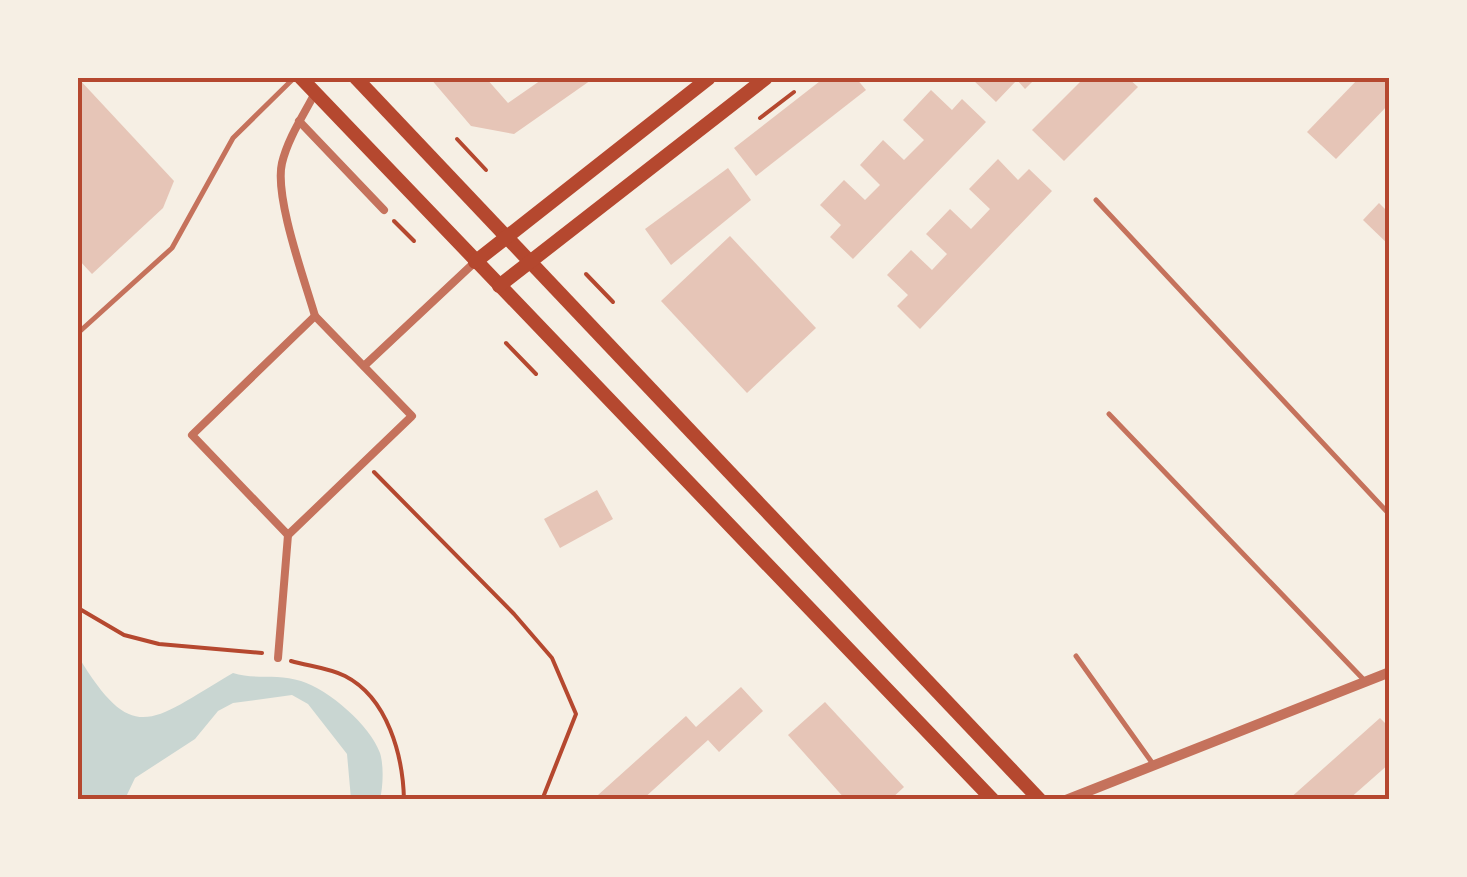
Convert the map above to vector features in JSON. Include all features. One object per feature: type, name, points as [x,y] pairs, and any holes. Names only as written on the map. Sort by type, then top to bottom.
[{"type":"main road","points":[[298,78],[993,800]]},
{"type":"main road","points":[[356,78],[1040,800]]},
{"type":"main road","points":[[476,262],[708,78]]},
{"type":"main road","points":[[499,286],[766,78]]},
{"type":"street","points":[[278,658],[288,535],[412,416],[315,316],[291,234],[280,168],[299,121],[316,93]]},
{"type":"street","points":[[299,121],[384,210]]},
{"type":"street","points":[[364,366],[476,262]]},
{"type":"street","points":[[288,535],[192,436],[315,316]]},
{"type":"street","points":[[1066,800],[1390,672]]},
{"type":"lane","points":[[78,333],[172,248],[233,138],[298,78]]},
{"type":"lane","points":[[1096,200],[1390,515]]},
{"type":"lane","points":[[1109,414],[1365,681]]},
{"type":"lane","points":[[1076,656],[1153,764]]},
{"type":"path","points":[[760,118],[794,92]]},
{"type":"path","points":[[457,139],[486,170]]},
{"type":"path","points":[[384,210],[414,241]]},
{"type":"path","points":[[586,274],[613,302]]},
{"type":"path","points":[[506,343],[536,374]]},
{"type":"path","points":[[364,462],[514,614],[552,658],[576,714],[542,800]]},
{"type":"path","points":[[78,608],[124,635],[159,644],[249,650],[347,676],[386,718],[403,764],[404,800]]},
{"type":"shaded area","points":[[78,656],[97,685],[130,715],[163,713],[233,673],[292,679],[312,686],[347,710],[375,742],[382,764],[380,799],[351,799],[347,754],[308,704],[292,695],[233,703],[218,711],[195,739],[135,778],[125,799],[78,799]]},
{"type":"building","points":[[78,78],[174,181],[163,208],[92,274],[78,259]]},
{"type":"building","points":[[430,78],[486,78],[508,103],[544,78],[594,78],[514,134],[471,126]]},
{"type":"building","points":[[824,78],[856,78],[866,90],[756,176],[734,148]]},
{"type":"building","points":[[971,78],[1036,78],[1025,89],[1017,80],[996,102]]},
{"type":"building","points":[[1084,78],[1128,78],[1138,87],[1064,161],[1032,130]]},
{"type":"building","points":[[1359,78],[1390,78],[1390,103],[1336,159],[1307,132]]},
{"type":"building","points":[[931,90],[952,110],[962,99],[986,122],[853,259],[830,237],[841,225],[820,205],[844,180],[865,200],[880,185],[860,165],[883,140],[904,160],[924,140],[903,120]]},
{"type":"building","points":[[998,159],[1018,180],[1029,169],[1052,191],[920,329],[897,306],[908,295],[887,275],[911,250],[932,270],[947,254],[926,234],[950,209],[971,229],[990,209],[969,189]]},
{"type":"building","points":[[728,168],[751,200],[671,265],[645,229]]},
{"type":"building","points":[[1379,203],[1390,214],[1390,246],[1363,220]]},
{"type":"building","points":[[730,236],[816,328],[747,393],[661,301]]},
{"type":"building","points":[[597,490],[613,519],[560,548],[544,519]]},
{"type":"building","points":[[741,687],[763,711],[719,752],[708,740],[642,800],[603,800],[598,795],[686,716],[696,727]]},
{"type":"building","points":[[825,702],[904,787],[890,800],[846,800],[788,735]]},
{"type":"building","points":[[1380,718],[1390,728],[1390,763],[1348,800],[1288,800]]}]
